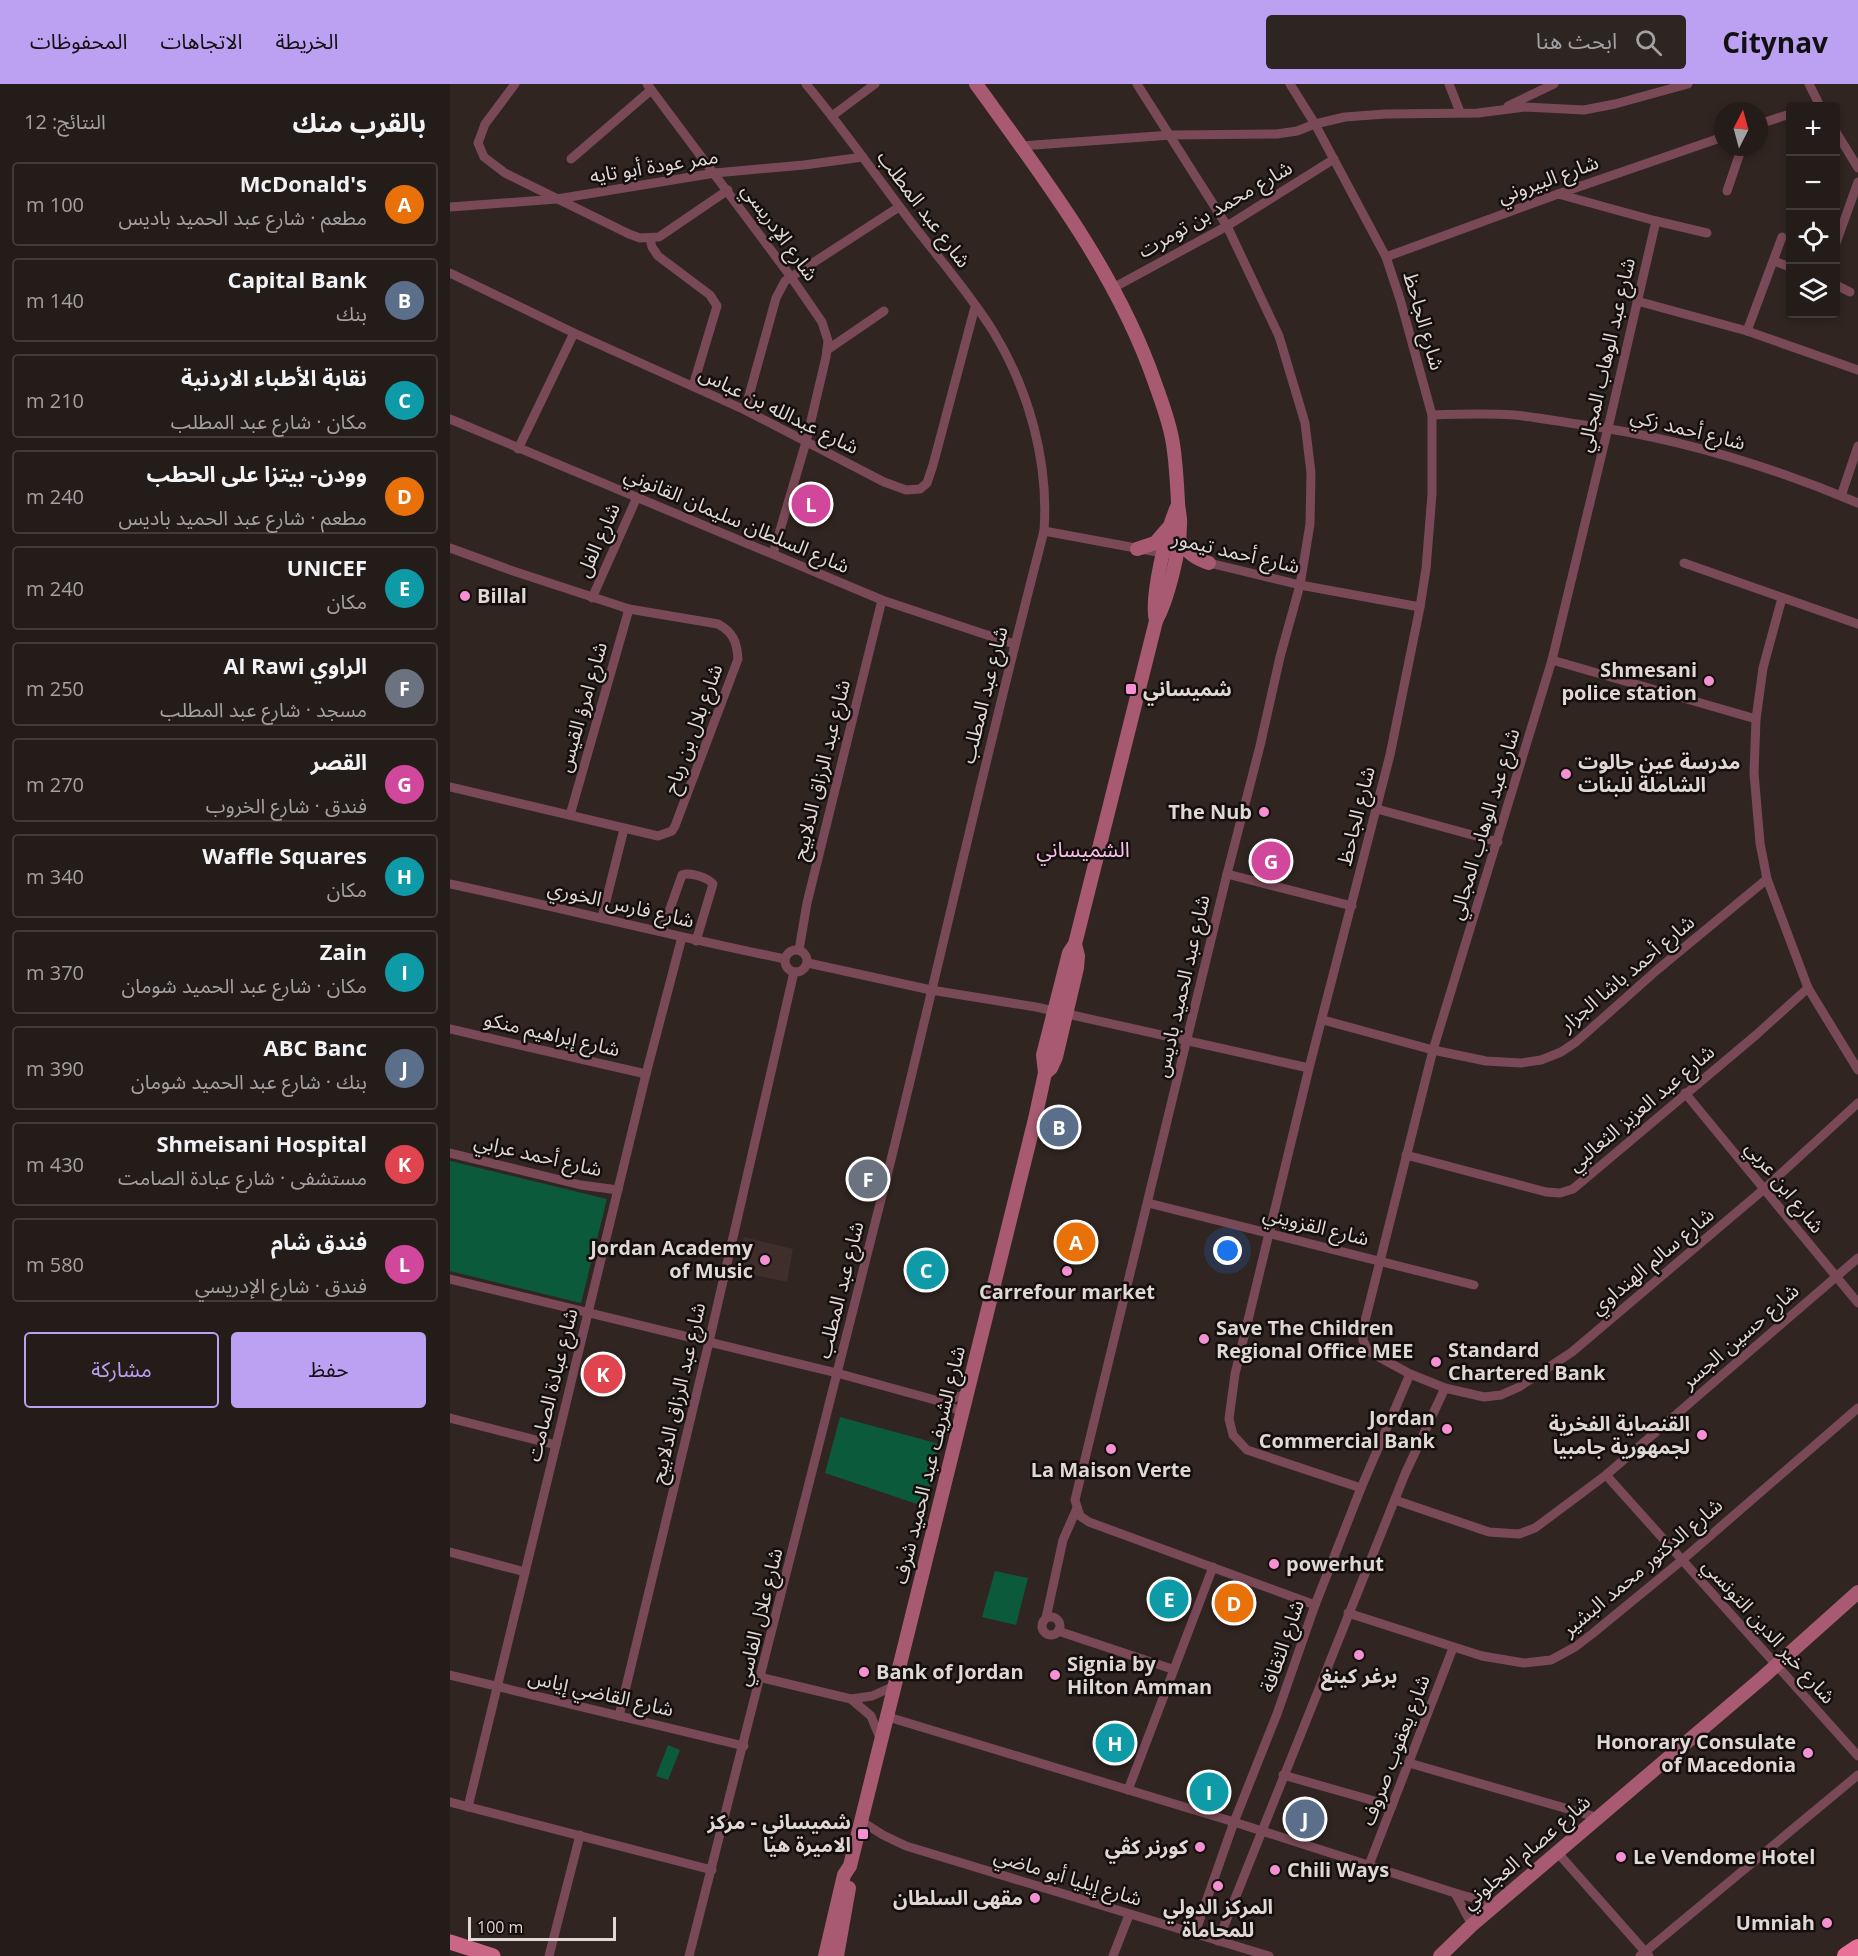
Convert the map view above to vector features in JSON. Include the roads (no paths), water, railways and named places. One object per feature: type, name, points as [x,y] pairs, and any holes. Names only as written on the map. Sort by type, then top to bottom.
[{"type":"highway","points":[[1846,1956],[1858,1950]]},
{"type":"main road","points":[[450,1942],[492,1956]]},
{"type":"main road","points":[[1853,1956],[1858,1950]]},
{"type":"main road","points":[[450,1951],[465,1956]]},
{"type":"street","points":[[515,84],[485,124],[478,143],[480,151],[491,164],[505,173],[557,199],[629,234],[650,238],[659,237],[728,190]]},
{"type":"street","name":"شارع عبد المطلب","points":[[806,84],[975,307],[1001,346],[1026,403],[1040,459],[1045,496],[1044,531],[1014,644],[837,1373]]},
{"type":"street","points":[[832,116],[875,84]]},
{"type":"street","name":"شارع الشريف عبد الحميد شرف","points":[[837,1956],[851,1876],[850,1866],[885,1716],[1019,1187],[1045,1073],[1054,1063],[1060,1012],[1078,963],[1075,944],[1156,621],[1154,603],[1170,555],[1179,539],[1180,525],[1173,443],[1147,358],[1113,288],[1075,226],[976,84]]},
{"type":"street","name":"شارع عبد الحميد باديس","points":[[1077,1508],[1076,1489],[1148,1203],[1280,657],[1300,585],[1307,552],[1311,501],[1311,473],[1305,423],[1279,336],[1227,226],[1137,84]]},
{"type":"street","name":"شارع الجاحظ","points":[[1291,84],[1386,257],[1432,415],[1432,494],[1420,607],[1403,699],[1234,1374],[1229,1415],[1233,1435],[1246,1450],[1361,1488]]},
{"type":"street","points":[[1449,84],[1460,112]]},
{"type":"street","points":[[1498,110],[1554,84]]},
{"type":"street","points":[[1021,146],[1171,135],[1277,134],[1360,115],[1460,112],[1525,107],[1568,110],[1600,108],[1688,84]]},
{"type":"street","points":[[1809,84],[1816,102]]},
{"type":"street","points":[[571,159],[649,87]]},
{"type":"street","name":"شارع الإدريسي","points":[[649,87],[716,173],[791,277],[822,322],[828,341],[806,442],[773,554]]},
{"type":"street","points":[[1768,121],[1786,116]]},
{"type":"street","points":[[1840,139],[1858,168]]},
{"type":"street","name":"شارع البيروني","points":[[1386,257],[1714,140]]},
{"type":"street","points":[[1727,191],[1739,156]]},
{"type":"street","name":"ممر عودة أبو تايه","points":[[450,207],[557,199],[716,173],[863,158]]},
{"type":"street","name":"شارع محمد بن تومرت","points":[[1113,288],[1227,226],[1334,159]]},
{"type":"street","points":[[1840,232],[1858,182]]},
{"type":"street","points":[[1558,194],[1707,233]]},
{"type":"street","points":[[745,410],[776,298],[785,281],[899,207]]},
{"type":"street","name":"شارع عبد الوهاب المجالي","points":[[1444,1388],[1410,1374],[1368,1351],[1363,1340],[1363,1329],[1433,1050],[1552,660],[1656,221]]},
{"type":"street","points":[[1747,331],[1782,237]]},
{"type":"street","points":[[650,238],[652,247],[658,256],[710,295],[717,306],[693,386]]},
{"type":"street","points":[[1774,261],[1786,265]]},
{"type":"street","name":"شارع عبدالله بن عباس","points":[[450,273],[574,333],[745,410],[884,482],[906,490],[920,489],[927,483],[975,307]]},
{"type":"street","points":[[1840,287],[1850,292]]},
{"type":"street","points":[[1637,301],[1747,331],[1858,370]]},
{"type":"street","points":[[827,350],[884,311]]},
{"type":"street","points":[[518,449],[574,333]]},
{"type":"street","name":"شارع أحمد زكي","points":[[1432,415],[1470,413],[1513,415],[1608,428],[1723,454],[1784,473],[1858,503]]},
{"type":"street","name":"شارع السلطان سليمان القانوني","points":[[450,419],[882,600],[1014,644]]},
{"type":"street","points":[[1841,496],[1858,447]]},
{"type":"street","name":"شارع الفل","points":[[592,598],[636,497]]},
{"type":"street","name":"شارع الشريف عبد الحميد شرف","points":[[1170,555],[1170,527],[1178,505]]},
{"type":"street","points":[[1137,549],[1155,543],[1170,527]]},
{"type":"street","name":"شارع أحمد تيمور","points":[[1044,531],[1209,563],[1300,585],[1420,607]]},
{"type":"street","points":[[1179,539],[1195,558],[1209,563]]},
{"type":"street","name":"شارع بلال بن رباح","points":[[450,548],[629,609],[718,624],[729,630],[735,639],[738,659],[672,831],[658,836],[450,787]]},
{"type":"street","points":[[1684,563],[1858,624]]},
{"type":"street","points":[[1782,598],[1763,668],[1756,719],[1754,773],[1756,815],[1767,879],[1808,988],[1858,1070]]},
{"type":"street","name":"شارع عبد الرزاق الدلابيح","points":[[800,950],[807,903],[882,600]]},
{"type":"street","name":"شارع امرؤ القيس","points":[[570,815],[629,609]]},
{"type":"street","points":[[1552,660],[1756,719]]},
{"type":"street","points":[[1377,809],[1498,842]]},
{"type":"street","points":[[602,917],[624,829]]},
{"type":"street","points":[[662,931],[681,875],[688,874],[710,880],[713,884],[696,940]]},
{"type":"street","points":[[1227,874],[1352,906]]},
{"type":"street","name":"شارع أحمد باشا الجزار","points":[[1323,1020],[1433,1050],[1486,1061],[1521,1064],[1541,1060],[1561,1052],[1576,1042],[1657,970],[1767,879]]},
{"type":"street","name":"شارع فارس الخوري","points":[[450,884],[785,959]]},
{"type":"street","name":"شارع عبادة الصامت","points":[[468,1807],[646,1074],[682,937]]},
{"type":"street","points":[[800,950],[805,953],[807,963],[804,969],[794,972],[786,967],[785,959],[789,952],[800,950]]},
{"type":"street","points":[[807,963],[931,990],[1060,1012],[1309,1068]]},
{"type":"street","name":"شارع عبد الرزاق الدلابيح","points":[[619,1716],[710,1342],[794,972]]},
{"type":"street","name":"شارع عبد العزيز الثعالبي","points":[[1406,1155],[1546,1192],[1560,1193],[1573,1189],[1756,1035],[1808,988]]},
{"type":"street","name":"شارع إبراهيم منكو","points":[[450,1029],[646,1074]]},
{"type":"street","name":"شارع ابن عربي","points":[[1685,1093],[1858,1303]]},
{"type":"street","name":"شارع سالم الهنداوي","points":[[1444,1388],[1484,1397],[1501,1395],[1519,1387],[1572,1352],[1763,1190],[1858,1103]]},
{"type":"street","name":"شارع أحمد عرابي","points":[[450,1153],[581,1185],[618,1190]]},
{"type":"street","name":"شارع القزويني","points":[[1148,1203],[1474,1285]]},
{"type":"street","name":"شارع حسين الجسر","points":[[1395,1500],[1489,1532],[1519,1534],[1535,1528],[1606,1475],[1858,1258]]},
{"type":"street","points":[[450,1279],[837,1373],[935,1400],[962,1412]]},
{"type":"street","name":"شارع علال الفاسي","points":[[689,1956],[762,1678],[837,1373]]},
{"type":"street","name":"شارع الثقافة","points":[[1195,1934],[1315,1605],[1361,1488],[1410,1374]]},
{"type":"street","points":[[1218,1941],[1348,1613],[1444,1388]]},
{"type":"street","points":[[935,1400],[947,1400],[967,1394]]},
{"type":"street","name":"شارع الدكتور محمد البشير","points":[[1348,1613],[1482,1656],[1524,1664],[1551,1660],[1568,1652],[1592,1634],[1681,1561],[1858,1408]]},
{"type":"street","points":[[450,1418],[556,1444]]},
{"type":"street","name":"شارع خير الدين التونسي","points":[[1606,1475],[1858,1756]]},
{"type":"street","points":[[1077,1508],[1080,1516],[1089,1522],[1315,1605]]},
{"type":"street","points":[[1077,1508],[1063,1540],[1046,1618],[1042,1623],[1044,1633],[1050,1635],[1059,1631],[1172,1669]]},
{"type":"street","points":[[450,1552],[525,1572]]},
{"type":"street","points":[[1128,1790],[1172,1669],[1213,1568]]},
{"type":"street","name":"شارع عصام العجلوني","points":[[1440,1956],[1472,1925],[1596,1817],[1858,1592]]},
{"type":"street","points":[[1046,1618],[1053,1617],[1058,1621],[1059,1631]]},
{"type":"street","name":"شارع يعقوب صروف","points":[[1370,1865],[1454,1648]]},
{"type":"street","name":"شارع القاضي إياس","points":[[450,1675],[744,1746]]},
{"type":"street","points":[[762,1678],[851,1699],[872,1696],[892,1687]]},
{"type":"street","points":[[851,1699],[871,1716],[880,1738]]},
{"type":"street","points":[[885,1716],[1497,1905]]},
{"type":"street","points":[[1409,1763],[1596,1817]]},
{"type":"street","points":[[1557,1852],[1645,1954],[1858,1774]]},
{"type":"street","points":[[1283,1775],[1392,1806]]},
{"type":"street","points":[[450,1802],[712,1870]]},
{"type":"street","name":"شارع إيليا أبو ماضي","points":[[861,1821],[906,1846],[1269,1956]]},
{"type":"street","points":[[549,1956],[580,1835]]},
{"type":"street","name":"شارع الشريف عبد الحميد شرف","points":[[825,1956],[844,1875],[850,1866]]},
{"type":"street","points":[[1455,1893],[1472,1925]]},
{"type":"street","points":[[1113,1956],[1128,1915]]},
{"type":"place","name":"فندق شام","points":[[811,504]]},
{"type":"place","name":"Billal","points":[[465,596]]},
{"type":"place","name":"Shmesani police station","points":[[1709,681]]},
{"type":"place","name":"شميساني","points":[[1131,689]]},
{"type":"place","name":"مدرسة عين جالوت الشاملة للبنات","points":[[1566,774]]},
{"type":"place","name":"The Nub","points":[[1264,812]]},
{"type":"place","name":"القصر","points":[[1271,861]]},
{"type":"place","name":"Capital Bank","points":[[1059,1127]]},
{"type":"place","name":"الراوي Al Rawi","points":[[868,1179]]},
{"type":"place","name":"McDonald's","points":[[1076,1242]]},
{"type":"place","name":"Jordan Academy of Music","points":[[765,1260]]},
{"type":"place","name":"نقابة الأطباء الاردنية","points":[[926,1270]]},
{"type":"place","name":"Carrefour market","points":[[1067,1271]]},
{"type":"place","name":"Save The Children Regional Office MEE","points":[[1204,1339]]},
{"type":"place","name":"Standard Chartered Bank","points":[[1436,1362]]},
{"type":"place","name":"Shmeisani Hospital","points":[[603,1374]]},
{"type":"place","name":"Jordan Commercial Bank","points":[[1447,1429]]},
{"type":"place","name":"القنصاية الفخرية لجمهورية جامبيا","points":[[1702,1435]]},
{"type":"place","name":"La Maison Verte","points":[[1111,1449]]},
{"type":"place","name":"powerhut","points":[[1274,1564]]},
{"type":"place","name":"UNICEF","points":[[1169,1599]]},
{"type":"place","name":"وودن- بيتزا على الحطب","points":[[1234,1603]]},
{"type":"place","name":"برغر كينغ","points":[[1359,1655]]},
{"type":"place","name":"Bank of Jordan","points":[[864,1672]]},
{"type":"place","name":"Signia by Hilton Amman","points":[[1055,1675]]},
{"type":"place","name":"Waffle Squares","points":[[1115,1743]]},
{"type":"place","name":"Honorary Consulate of Macedonia","points":[[1808,1753]]},
{"type":"place","name":"Zain","points":[[1209,1792]]},
{"type":"place","name":"ABC Banc","points":[[1305,1819]]},
{"type":"place","name":"شميساني - مركز الاميرة هيا","points":[[863,1834]]},
{"type":"place","name":"كورنر كڤي","points":[[1200,1847]]},
{"type":"place","name":"Le Vendome Hotel","points":[[1621,1857]]},
{"type":"place","name":"Chili Ways","points":[[1275,1870]]},
{"type":"place","name":"المركز الدولي للمحاماة","points":[[1218,1886]]},
{"type":"place","name":"مقهى السلطان","points":[[1035,1898]]},
{"type":"place","name":"Umniah","points":[[1827,1923]]},
{"type":"district","name":"الشميساني","points":[[1083,850]]}]
